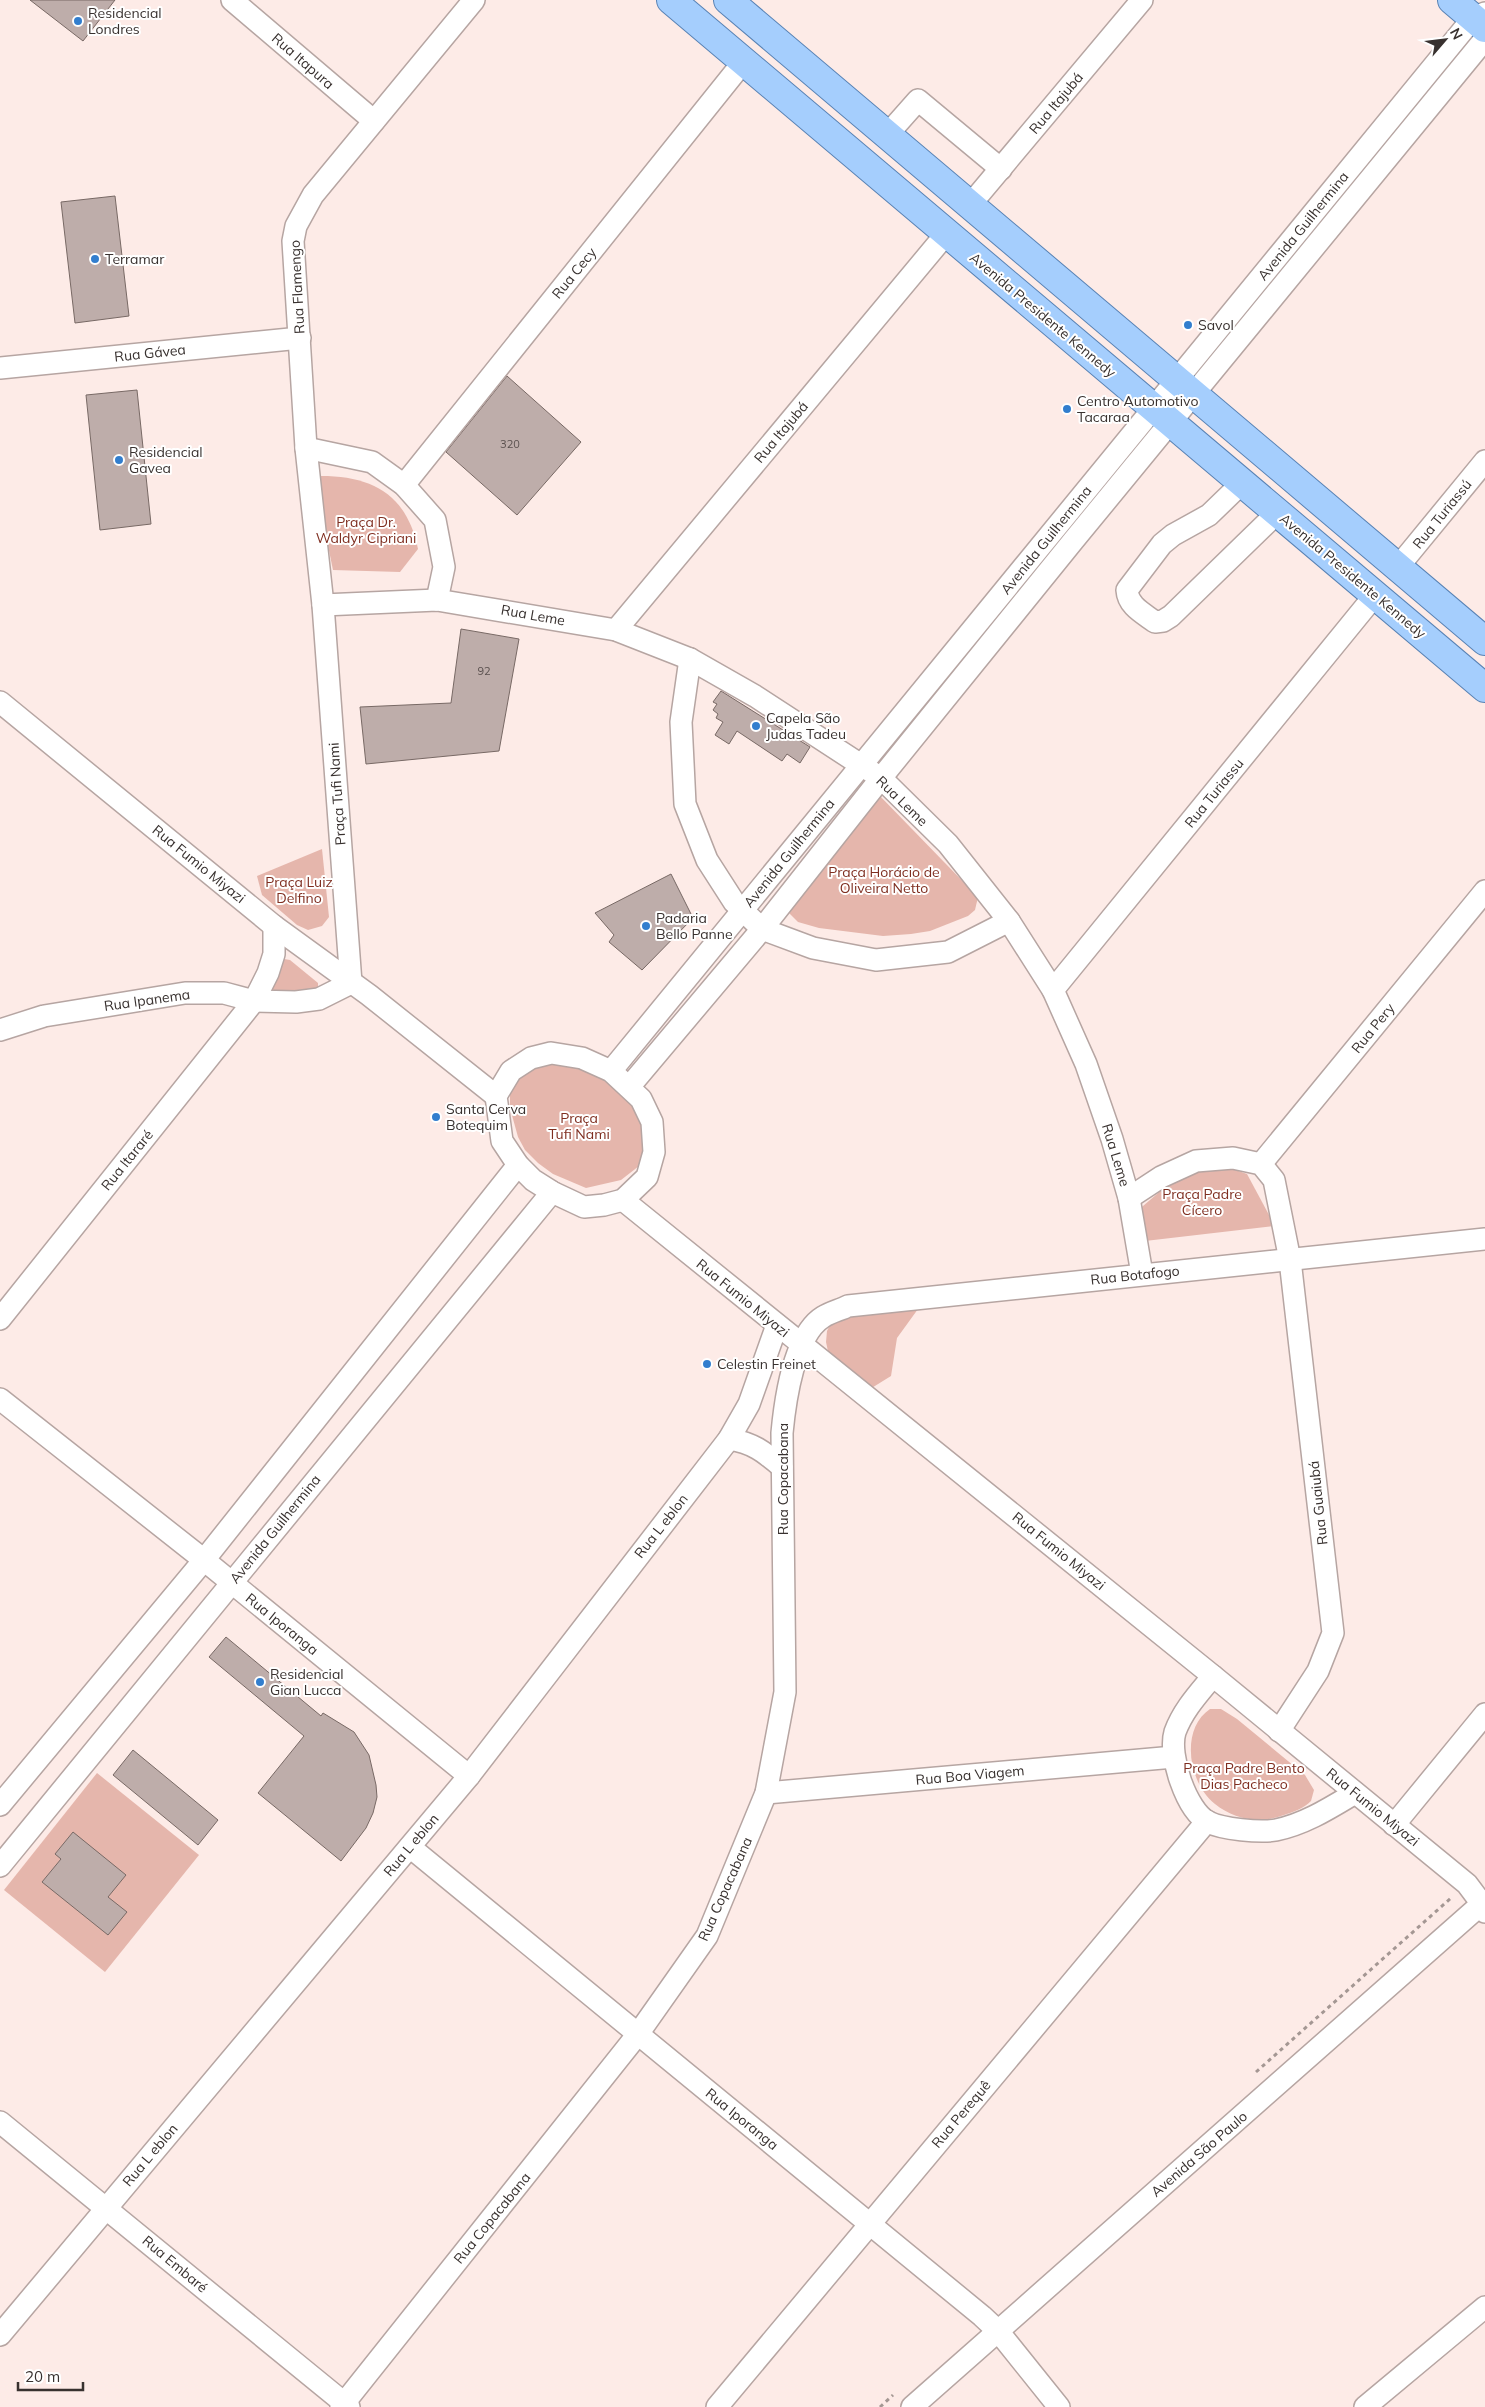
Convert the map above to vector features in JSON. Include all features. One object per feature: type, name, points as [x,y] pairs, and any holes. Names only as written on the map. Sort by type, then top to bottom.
[{"type":"main road","name":"Avenida Presidente Kennedy","points":[[671,0],[1485,688]]},
{"type":"main road","points":[[728,0],[1485,641]]},
{"type":"main road","points":[[1452,0],[1482,24]]},
{"type":"street","name":"Rua Itapura","points":[[232,0],[374,121]]},
{"type":"street","name":"Rua Flamengo","points":[[323,605],[306,448],[293,241],[296,226],[313,195],[474,0]]},
{"type":"street","name":"Rua Itajubá","points":[[970,205],[1142,0]]},
{"type":"street","name":"Avenida Guilhermina","points":[[611,1071],[861,766],[1162,415],[1482,24]]},
{"type":"street","name":"Rua Cecy","points":[[404,485],[744,61]]},
{"type":"street","points":[[887,135],[918,100],[1001,169]]},
{"type":"street","name":"Rua Itajubá","points":[[616,630],[946,234]]},
{"type":"street","name":"Rua Gávea","points":[[0,368],[300,338]]},
{"type":"street","name":"Avenida Guilhermina","points":[[629,1087],[762,930],[1162,415]]},
{"type":"street","points":[[306,448],[372,462],[404,485],[435,520],[444,568],[437,600]]},
{"type":"street","name":"Rua Turiassú","points":[[1398,567],[1485,461]]},
{"type":"street","points":[[1242,483],[1209,515],[1173,535],[1162,544],[1127,590],[1128,599],[1134,605],[1155,622],[1163,621],[1171,616],[1278,513]]},
{"type":"street","name":"Rua Turiassu","points":[[1053,990],[1375,595]]},
{"type":"street","name":"Rua Leme","points":[[323,605],[437,600],[616,630],[690,659],[755,696],[881,778],[948,844],[1009,921],[1053,990],[1086,1064],[1129,1198],[1142,1274]]},
{"type":"street","name":"Praça Tufi Nami","points":[[323,605],[351,983]]},
{"type":"street","points":[[690,659],[682,722],[685,804],[707,860],[734,902],[762,930],[813,948],[876,960],[948,952],[1009,921]]},
{"type":"street","name":"Rua Fumio Miyazi","points":[[0,702],[274,926],[351,983],[496,1096]]},
{"type":"street","name":"Rua Pery","points":[[1262,1164],[1485,891]]},
{"type":"street","name":"Rua Itararé","points":[[0,1319],[254,1001],[268,973],[274,954],[274,926]]},
{"type":"street","name":"Rua Ipanema","points":[[0,1030],[44,1016],[184,993],[224,993],[254,1001],[296,1002],[319,999],[351,983]]},
{"type":"street","points":[[551,1053],[582,1058],[611,1071],[629,1087],[641,1098],[652,1122],[654,1152],[647,1177],[623,1200],[604,1205],[584,1207],[552,1192],[533,1180],[518,1165],[502,1141],[496,1096],[511,1071],[531,1058],[551,1053]]},
{"type":"street","points":[[1129,1198],[1161,1177],[1196,1161],[1233,1158],[1262,1164],[1274,1180],[1290,1260]]},
{"type":"street","points":[[0,1805],[204,1560],[518,1165]]},
{"type":"street","name":"Avenida Guilhermina","points":[[0,1866],[107,1738],[231,1582],[552,1192]]},
{"type":"street","name":"Rua Fumio Miyazi","points":[[623,1200],[1213,1676],[1467,1884],[1484,1906]]},
{"type":"street","name":"Rua Botafogo","points":[[800,1344],[822,1317],[848,1306],[1485,1239]]},
{"type":"street","name":"Rua Guaiubá","points":[[1279,1731],[1318,1672],[1333,1633],[1290,1260]]},
{"type":"street","name":"Rua L eblon","points":[[0,2335],[469,1776],[729,1439],[749,1404],[777,1325]]},
{"type":"street","name":"Rua Copacabana","points":[[344,2406],[638,2034],[707,1936],[766,1793],[784,1692],[782,1433],[784,1408],[800,1344]]},
{"type":"street","name":"Rua Iporanga","points":[[0,1399],[204,1560],[469,1776]]},
{"type":"street","points":[[729,1439],[747,1442],[759,1448],[782,1467]]},
{"type":"street","points":[[1213,1676],[1184,1712],[1175,1734],[1174,1757],[1190,1802],[1207,1821],[1226,1828],[1275,1830],[1316,1817],[1355,1793]]},
{"type":"street","points":[[1394,1825],[1485,1714]]},
{"type":"street","name":"Rua Boa Viagem","points":[[766,1793],[1174,1757]]},
{"type":"street","name":"Rua Perequê","points":[[717,2407],[1207,1821]]},
{"type":"street","name":"Rua Iporanga","points":[[410,1847],[998,2331],[1059,2407]]},
{"type":"street","name":"Avenida São Paulo","points":[[912,2407],[1484,1906]]},
{"type":"street","name":"Rua Embaré","points":[[0,2122],[106,2207],[344,2406]]},
{"type":"street","points":[[1366,2407],[1485,2307]]},
{"type":"green space","name":"Praça Dr. Waldyr Cipriani","points":[[321,476],[357,480],[372,485],[385,492],[396,502],[406,515],[413,530],[418,549],[400,572],[333,570],[316,487]]},
{"type":"green space","name":"Praça Horácio de Oliveira Netto","points":[[879,795],[978,897],[975,910],[968,916],[930,931],[883,936],[819,928],[798,922],[789,913]]},
{"type":"green space","name":"Praça Luiz Delfino","points":[[322,849],[329,917],[322,926],[308,930],[297,925],[262,895],[257,876]]},
{"type":"green space","points":[[284,959],[290,960],[318,983],[318,987],[266,992]]},
{"type":"green space","name":"Praça Tufi Nami","points":[[540,1059],[595,1071],[640,1110],[649,1142],[639,1166],[621,1180],[586,1188],[553,1174],[525,1150],[518,1137],[510,1108],[510,1086]]},
{"type":"green space","name":"Praça Padre Cícero","points":[[1230,1168],[1247,1174],[1275,1226],[1145,1241],[1136,1212],[1178,1176],[1194,1169]]},
{"type":"green space","points":[[918,1309],[897,1338],[891,1376],[870,1389],[829,1356],[826,1342],[827,1331],[831,1323],[844,1314]]},
{"type":"green space","name":"Praça Padre Bento Dias Pacheco","points":[[1210,1709],[1221,1709],[1237,1719],[1305,1775],[1314,1790],[1311,1801],[1302,1808],[1288,1814],[1257,1820],[1231,1814],[1215,1804],[1206,1795],[1199,1783],[1191,1756],[1191,1742],[1194,1729],[1200,1718]]},
{"type":"green space","points":[[97,1773],[199,1855],[105,1972],[4,1890]]},
{"type":"building","name":"Residencial Londres","points":[[30,0],[115,0],[83,41]]},
{"type":"building","name":"Terramar","points":[[115,196],[129,316],[75,323],[61,202]]},
{"type":"building","points":[[507,376],[581,442],[517,515],[446,452]]},
{"type":"building","name":"Residencial Gavea","points":[[137,390],[151,524],[100,530],[86,395]]},
{"type":"building","points":[[461,629],[519,639],[499,751],[366,764],[360,707],[451,703]]},
{"type":"building","name":"Capela São Judas Tadeu","points":[[721,691],[810,747],[800,763],[787,754],[782,761],[737,731],[729,744],[715,735],[723,722],[716,718],[718,714],[713,710],[717,704],[713,702]]},
{"type":"building","name":"Padaria Bello Panne","points":[[671,874],[693,918],[642,970],[609,942],[614,935],[595,913]]},
{"type":"building","points":[[226,1637],[321,1716],[323,1713],[354,1732],[369,1755],[377,1797],[373,1813],[366,1828],[341,1861],[258,1793],[304,1736],[209,1657]]},
{"type":"building","points":[[133,1750],[218,1820],[198,1845],[113,1775]]},
{"type":"building","points":[[73,1832],[126,1875],[108,1897],[127,1912],[108,1935],[42,1882],[61,1859],[55,1854]]},
{"type":"place","name":"Residencial Londres","points":[[78,21]]},
{"type":"place","name":"Terramar","points":[[95,259]]},
{"type":"place","name":"Savol","points":[[1188,325]]},
{"type":"place","name":"Centro Automotivo Tacaraa","points":[[1067,409]]},
{"type":"place","name":"Residencial Gavea","points":[[119,460]]},
{"type":"place","name":"Capela São Judas Tadeu","points":[[756,726]]},
{"type":"place","name":"Padaria Bello Panne","points":[[646,926]]},
{"type":"place","name":"Santa Cerva Botequim","points":[[436,1117]]},
{"type":"place","name":"Celestin Freinet","points":[[707,1364]]},
{"type":"place","name":"Residencial Gian Lucca","points":[[260,1682]]}]
